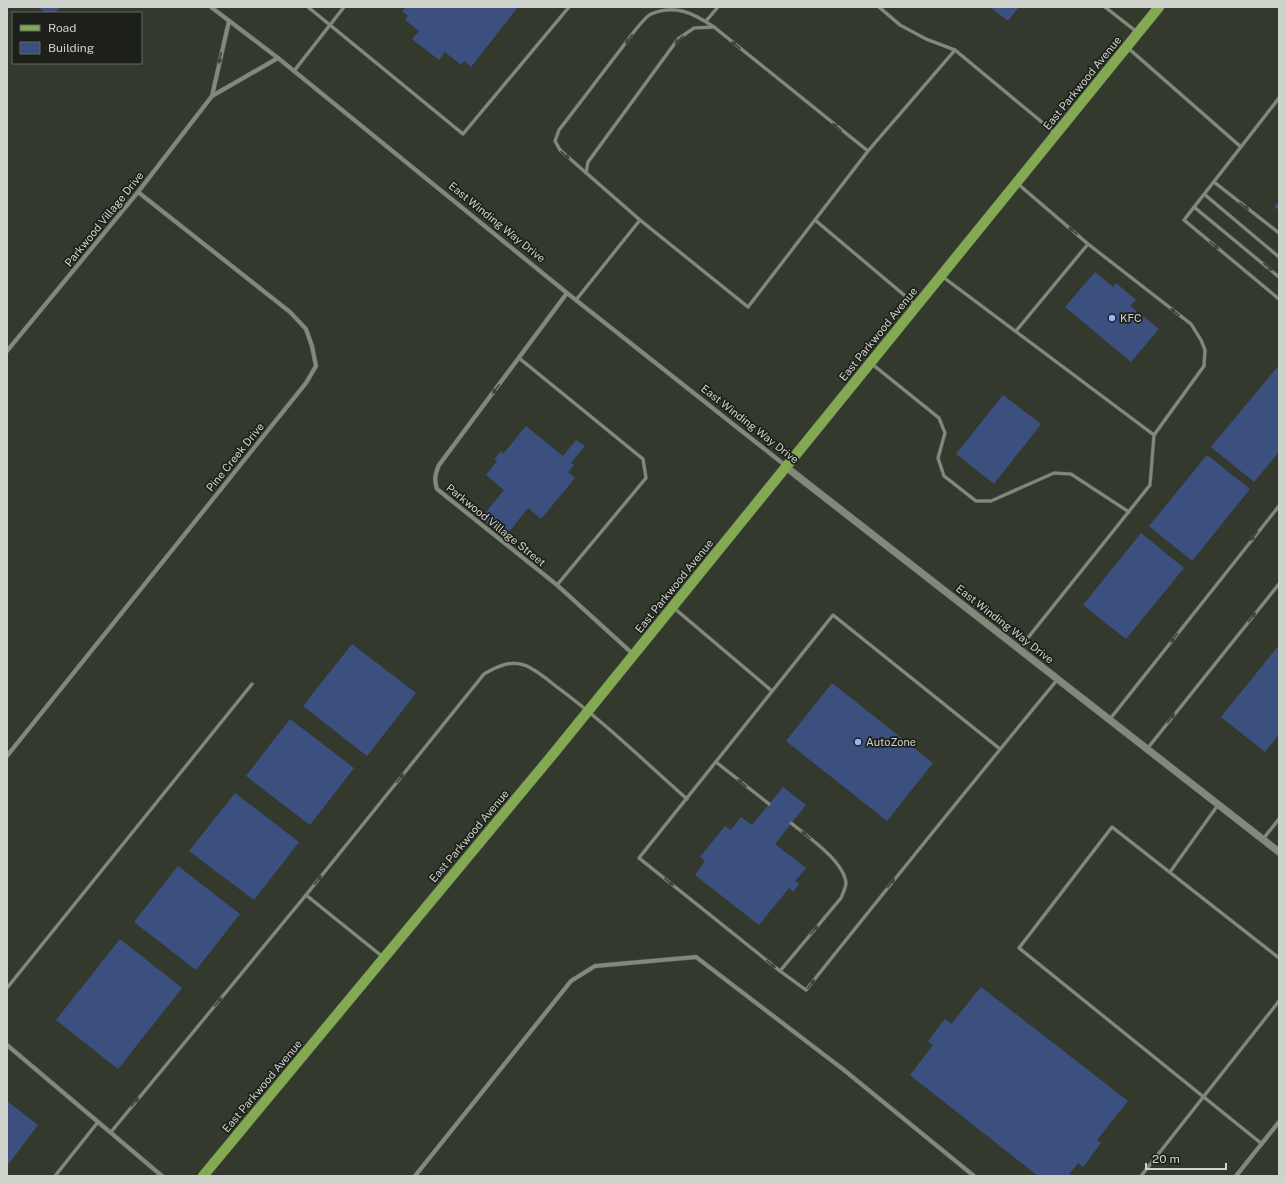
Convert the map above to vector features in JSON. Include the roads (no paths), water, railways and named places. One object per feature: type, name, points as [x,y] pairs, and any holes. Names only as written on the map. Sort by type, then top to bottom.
[{"type":"main road","name":"East Parkwood Avenue","points":[[203,1176],[634,655],[1159,7]]},
{"type":"street","name":"East Winding Way Drive","points":[[212,7],[228,21],[278,58],[567,293],[786,467],[1279,852]]},
{"type":"street","name":"Parkwood Village Drive","points":[[212,96],[228,21]]},
{"type":"street","name":"Parkwood Village Drive","points":[[7,351],[138,192],[212,96],[278,58]]},
{"type":"street","name":"Pine Creek Drive","points":[[7,756],[301,390],[316,366],[312,346],[306,329],[290,312],[138,192]]},
{"type":"street","name":"Parkwood Village Street","points":[[567,293],[439,465],[435,473],[434,482],[437,489],[558,585],[634,655]]},
{"type":"street","points":[[415,1176],[571,981],[595,966],[696,957],[838,1065],[974,1176]]},
{"type":"street","points":[[7,1045],[162,1176]]},
{"type":"street","points":[[1236,1176],[1279,1122]]},
{"type":"lane","points":[[308,7],[463,134],[569,7]]},
{"type":"lane","points":[[294,71],[344,7]]},
{"type":"lane","points":[[706,21],[718,7]]},
{"type":"lane","points":[[879,7],[900,25],[926,39],[955,50],[1056,134]]},
{"type":"lane","points":[[1105,7],[1138,33]]},
{"type":"lane","points":[[868,151],[706,21],[698,16],[684,11],[668,9],[649,15],[634,32],[559,130],[555,141],[560,150],[640,220],[748,307],[868,151],[955,50]]},
{"type":"lane","points":[[586,173],[588,162],[678,39],[694,28],[714,27]]},
{"type":"lane","points":[[1126,47],[1241,147]]},
{"type":"lane","points":[[1279,98],[1184,220],[1279,299]]},
{"type":"lane","points":[[1214,182],[1279,233]]},
{"type":"lane","points":[[1017,183],[1088,244],[1191,324],[1201,340],[1204,350],[1204,366],[1154,435],[1150,485],[1020,649]]},
{"type":"lane","points":[[1204,194],[1279,257]]},
{"type":"lane","points":[[1194,207],[1279,277]]},
{"type":"lane","points":[[576,300],[640,220]]},
{"type":"lane","points":[[815,220],[917,306]]},
{"type":"lane","points":[[1016,331],[1088,244]]},
{"type":"lane","points":[[942,275],[1154,435]]},
{"type":"lane","points":[[519,358],[643,459],[646,478],[558,585]]},
{"type":"lane","points":[[871,363],[939,418],[945,433],[938,458],[944,476],[976,501],[991,501],[1054,473],[1071,474],[1129,512]]},
{"type":"lane","points":[[1109,719],[1279,506]]},
{"type":"lane","points":[[1147,749],[1279,584]]},
{"type":"lane","points":[[673,607],[772,691]]},
{"type":"lane","points":[[1000,749],[833,615],[639,858],[780,971],[806,990],[902,868],[1058,679]]},
{"type":"lane","points":[[111,1132],[306,895],[484,674],[500,665],[512,663],[525,665],[540,674],[588,710],[687,798]]},
{"type":"lane","points":[[7,988],[252,684]]},
{"type":"lane","points":[[716,762],[769,804]]},
{"type":"lane","points":[[1170,872],[1218,805]]},
{"type":"lane","points":[[1263,839],[1279,819]]},
{"type":"lane","points":[[780,971],[841,898],[846,884],[843,872],[833,859],[792,823]]},
{"type":"lane","points":[[1262,1144],[1019,948],[1112,826],[1279,958]]},
{"type":"lane","points":[[306,895],[384,958]]},
{"type":"lane","points":[[1141,1176],[1279,1001]]},
{"type":"lane","points":[[55,1176],[98,1122]]},
{"type":"place","name":"KFC","points":[[1112,318]]},
{"type":"place","name":"AutoZone","points":[[858,742]]}]
